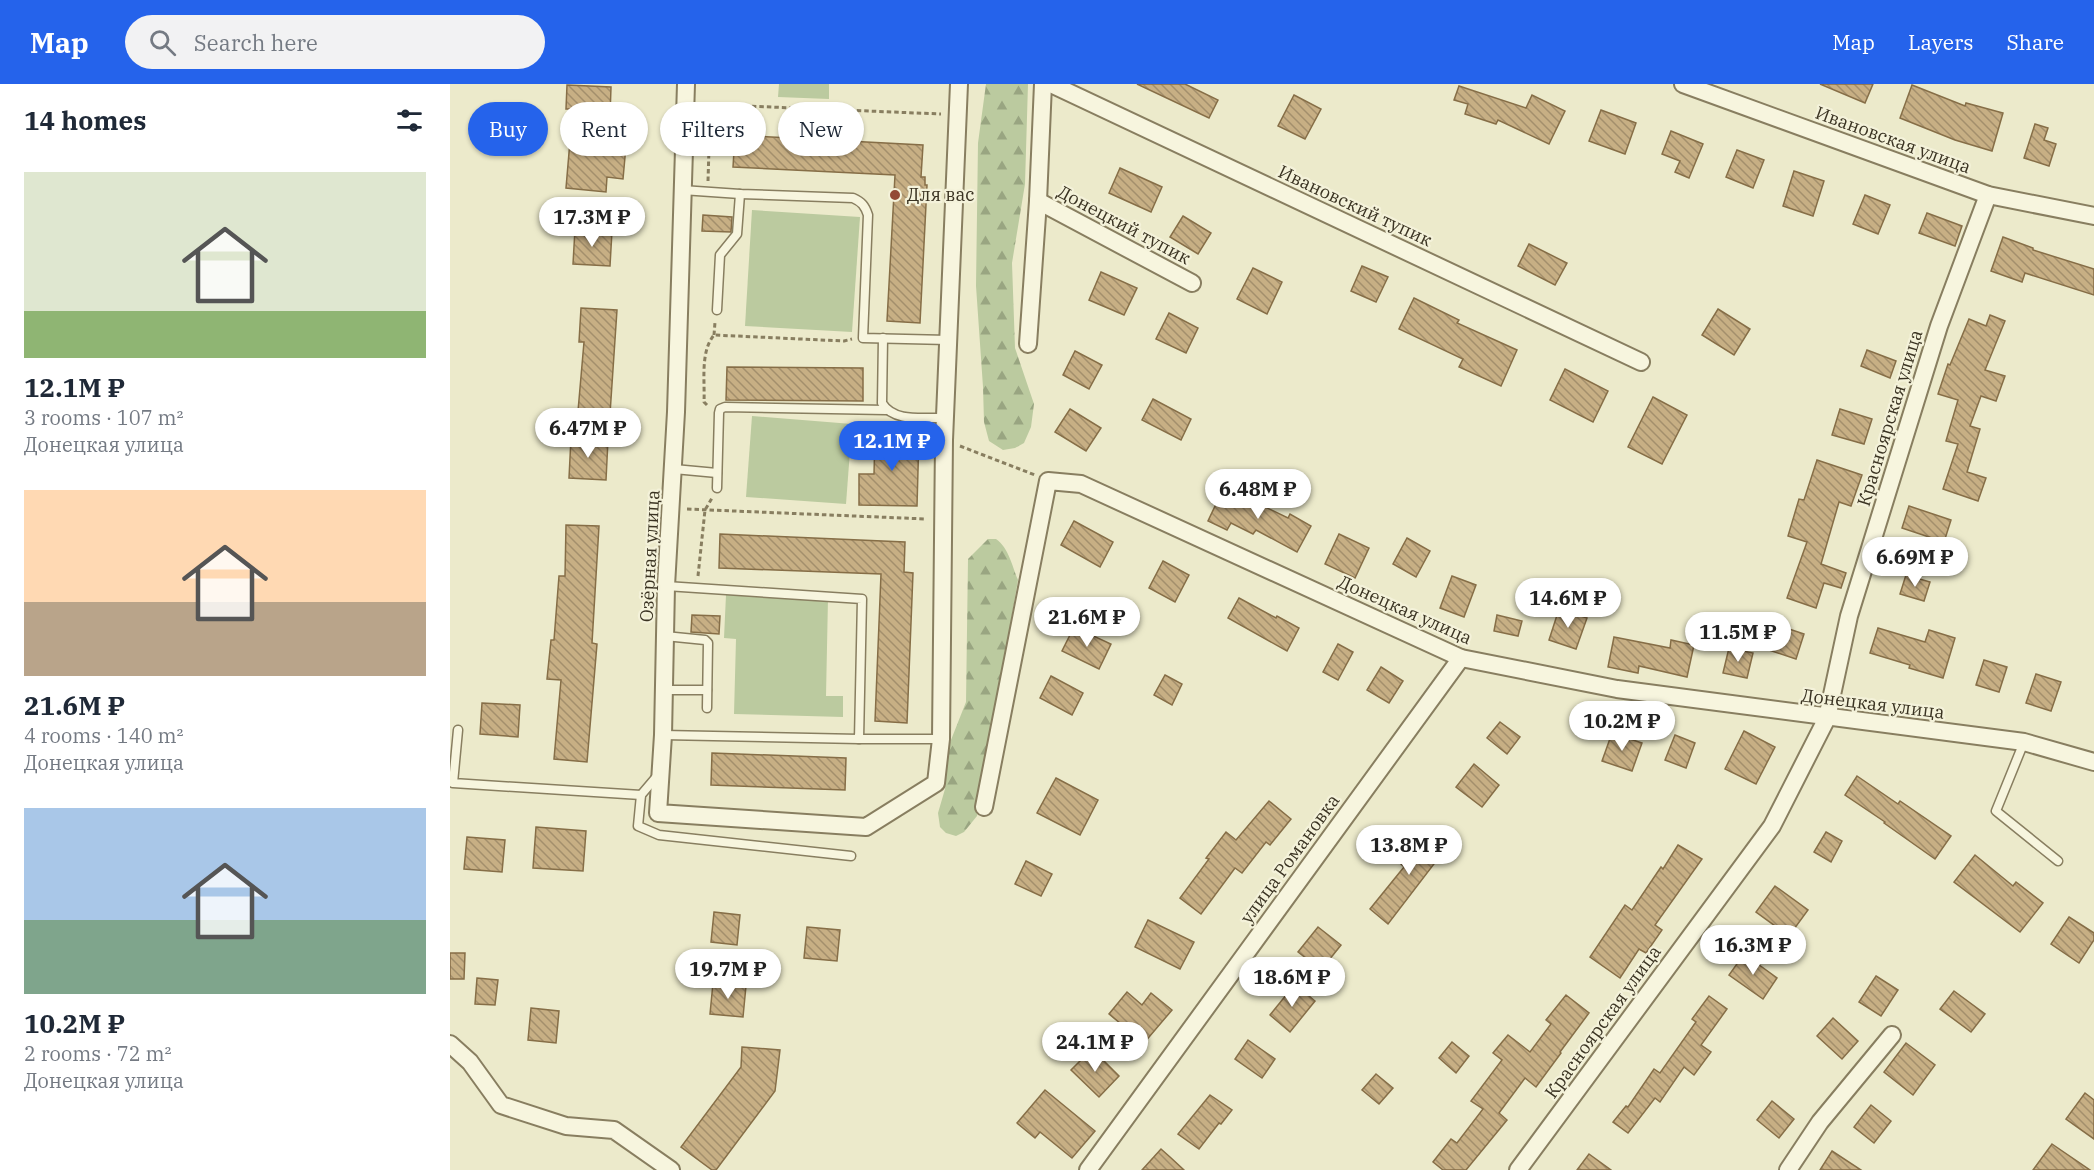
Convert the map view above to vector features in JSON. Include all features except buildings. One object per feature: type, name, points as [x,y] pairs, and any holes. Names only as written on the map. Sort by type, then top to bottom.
[{"type":"street","name":"Озёрная улица","points":[[686,84],[674,469],[666,586],[663,735],[658,813],[867,827],[936,783],[941,739]]},
{"type":"street","points":[[941,739],[944,440],[958,84]]},
{"type":"street","points":[[1028,344],[1043,84]]},
{"type":"street","name":"Ивановский тупик","points":[[1051,84],[1641,362]]},
{"type":"street","name":"Ивановская улица","points":[[1683,84],[1988,195],[2094,216]]},
{"type":"street","name":"Красноярская улица","points":[[1518,1170],[1772,826],[1827,718],[1852,605],[1939,326],[1988,195]]},
{"type":"street","name":"Донецкий тупик","points":[[1038,201],[1192,283]]},
{"type":"street","points":[[984,807],[1048,481]]},
{"type":"street","name":"Донецкая улица","points":[[1048,481],[1081,484],[1461,658],[1617,689],[2024,742],[2094,762]]},
{"type":"street","name":"улица Романовка","points":[[1088,1170],[1461,658]]},
{"type":"street","points":[[1788,1170],[1820,1122],[1892,1035]]},
{"type":"street","points":[[450,1044],[470,1062],[501,1105],[566,1126],[614,1130],[671,1170]]},
{"type":"lane","points":[[682,190],[854,198],[860,201],[866,207],[868,215],[863,338],[948,340]]},
{"type":"lane","points":[[717,310],[720,255],[737,234],[740,194]]},
{"type":"lane","points":[[883,338],[882,403],[886,410],[895,416],[945,418]]},
{"type":"lane","points":[[717,488],[720,409],[725,407],[886,410]]},
{"type":"lane","points":[[674,469],[717,473]]},
{"type":"lane","points":[[666,586],[862,599],[859,739]]},
{"type":"lane","points":[[665,636],[705,640],[708,643],[706,708]]},
{"type":"lane","points":[[664,690],[707,690]]},
{"type":"lane","points":[[458,730],[453,783],[641,795]]},
{"type":"lane","points":[[663,735],[941,739]]},
{"type":"lane","points":[[2024,742],[1996,811],[2058,861]]},
{"type":"lane","points":[[660,772],[641,795],[638,826],[659,835],[851,856]]},
{"type":"path","points":[[708,192],[710,115],[714,108],[722,105],[958,115]]},
{"type":"path","points":[[719,416],[704,402],[705,353],[707,343],[714,335],[844,341],[863,338]]},
{"type":"path","points":[[944,440],[1048,481]]},
{"type":"path","points":[[696,588],[705,510],[717,488]]},
{"type":"path","points":[[672,508],[943,519]]},
{"type":"green space","points":[[779,84],[829,84],[829,99],[778,97]]},
{"type":"green space","points":[[986,84],[1028,84],[1025,184],[1012,263],[1015,348],[1034,404],[1031,427],[1024,443],[1015,448],[1003,450],[989,441],[984,422],[976,286],[978,143]]},
{"type":"green space","points":[[752,210],[860,217],[852,332],[745,326]]},
{"type":"green space","points":[[752,416],[852,424],[846,504],[746,497]]},
{"type":"green space","points":[[988,539],[996,539],[1004,547],[1018,580],[977,816],[964,832],[956,836],[946,833],[940,827],[938,813],[945,789],[949,745],[966,702],[968,559]]},
{"type":"green space","points":[[726,595],[828,598],[826,696],[843,696],[843,717],[734,714],[736,639],[724,638]]},
{"type":"place","name":"Для вас","points":[[895,195]]}]
